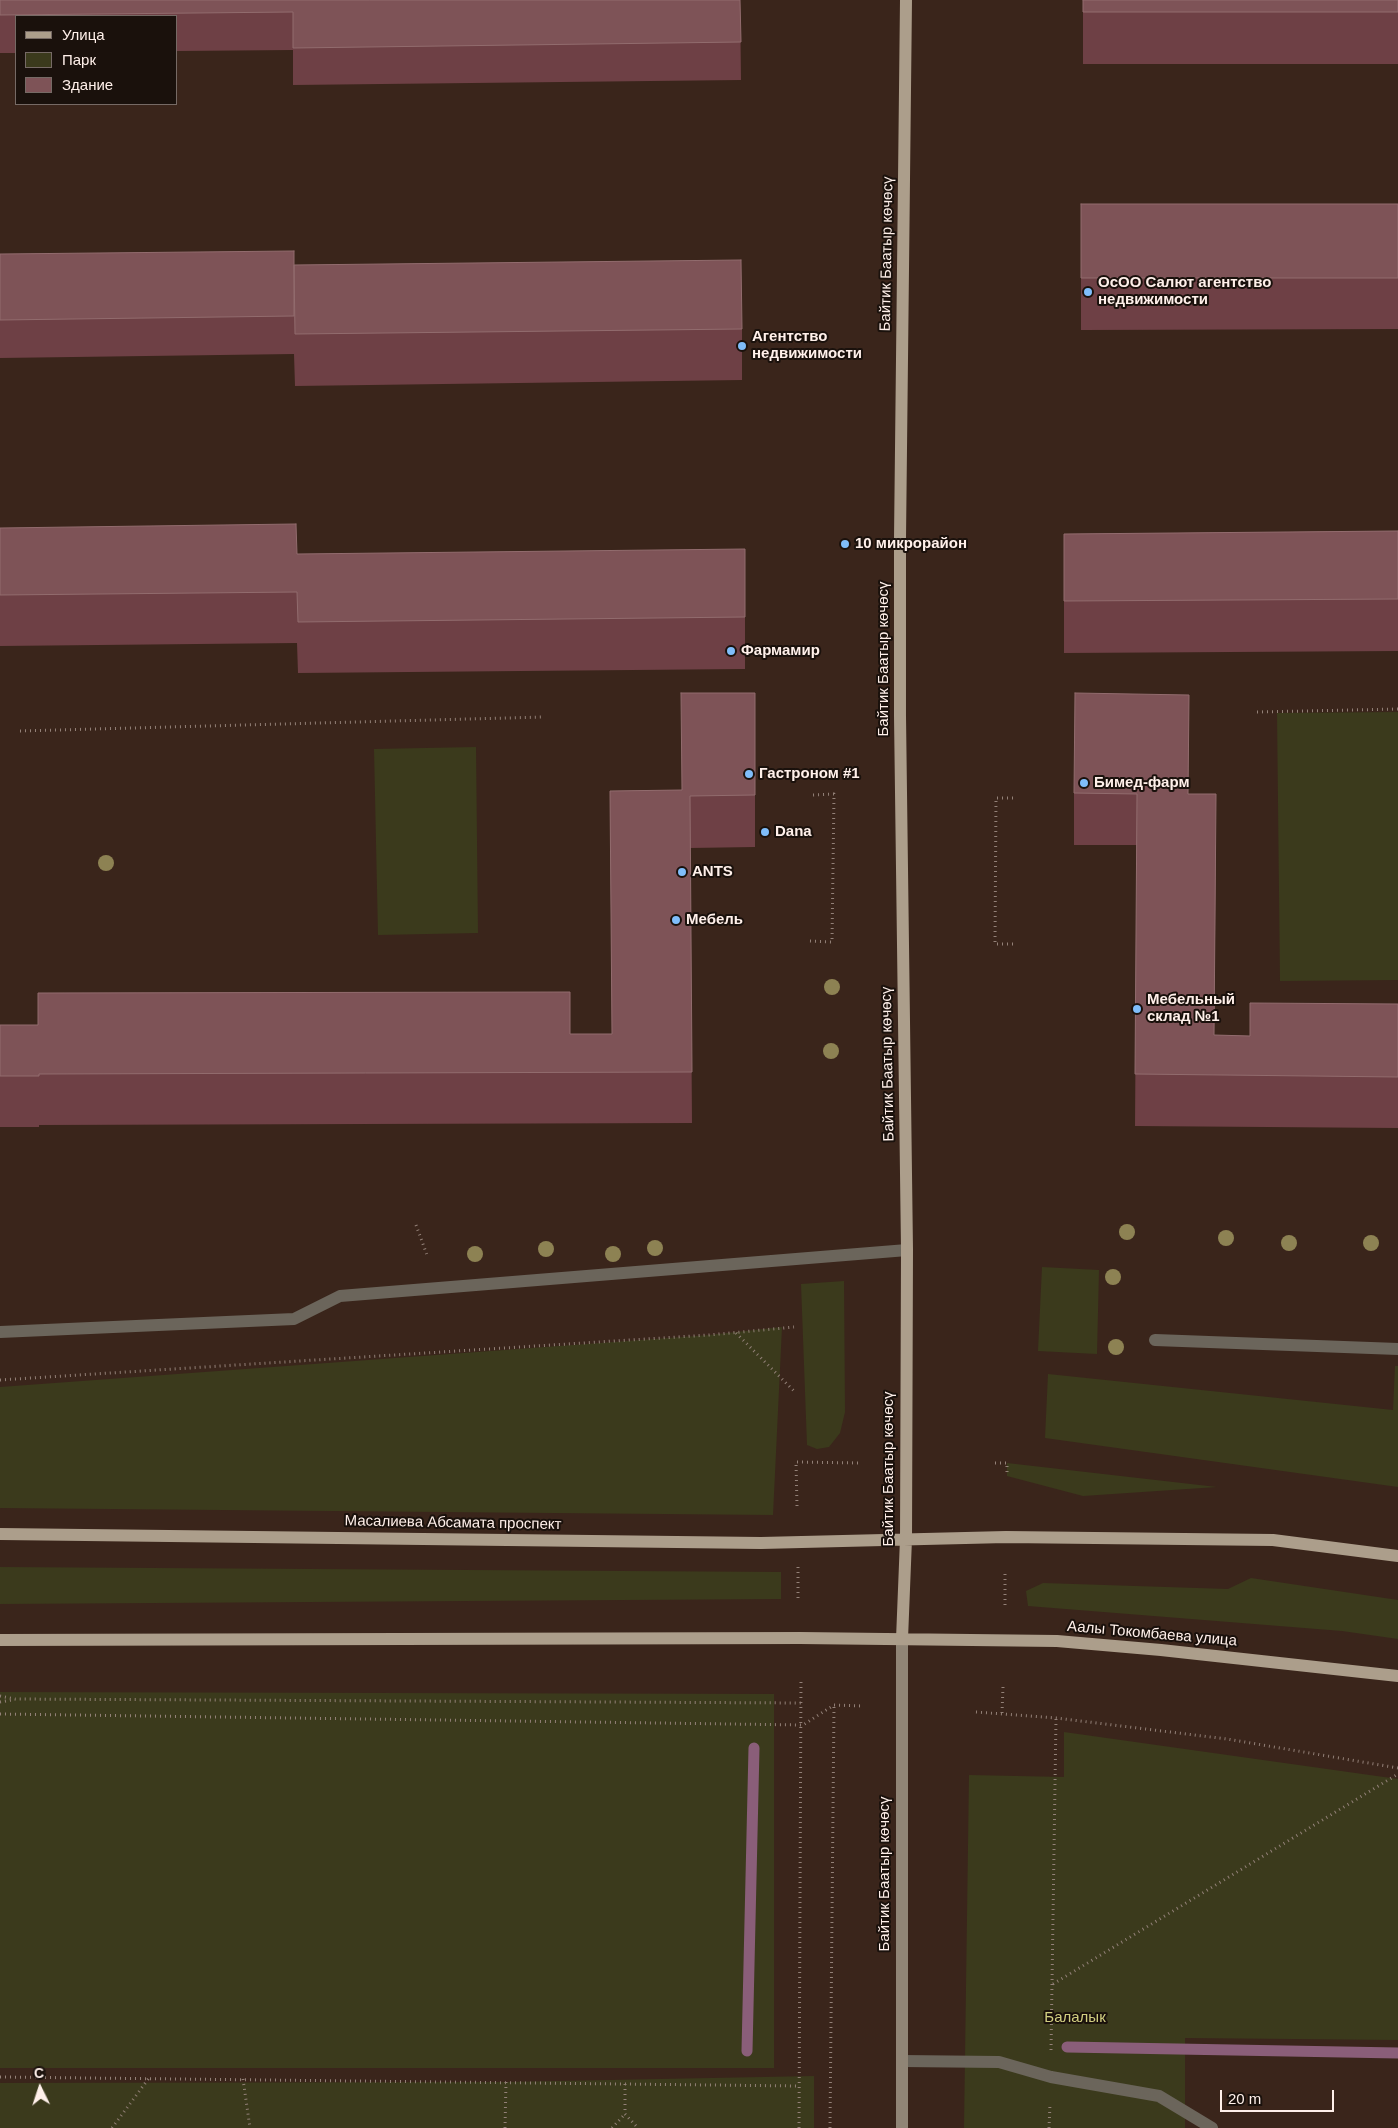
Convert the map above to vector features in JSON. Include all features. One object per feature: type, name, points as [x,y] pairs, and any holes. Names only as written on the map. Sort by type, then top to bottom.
[{"type":"main road","name":"Байтик Баатыр көчөсү","points":[[902,2128],[902,1639],[906,1539],[907,1250],[900,716],[906,0]]},
{"type":"main road","name":"Масалиева Абсамата проспект","points":[[0,1534],[761,1543],[906,1539]]},
{"type":"main road","points":[[906,1539],[1273,1540],[1398,1556]]},
{"type":"main road","points":[[0,1640],[902,1639]]},
{"type":"main road","name":"Аалы Токомбаева улица","points":[[902,1639],[1057,1641],[1162,1650],[1398,1676]]},
{"type":"street","points":[[0,1332],[294,1319],[340,1296],[907,1250]]},
{"type":"street","points":[[1155,1340],[1398,1349]]},
{"type":"street","points":[[902,2061],[999,2062],[1051,2077],[1159,2096],[1212,2128]]},
{"type":"path","points":[[1257,712],[1398,709]]},
{"type":"path","points":[[20,731],[544,717]]},
{"type":"path","points":[[810,941],[832,942],[834,794],[812,795]]},
{"type":"path","points":[[1013,944],[996,944],[996,798],[1015,798]]},
{"type":"path","points":[[416,1225],[427,1255]]},
{"type":"path","points":[[0,1380],[794,1327]]},
{"type":"path","points":[[736,1332],[795,1392]]},
{"type":"path","points":[[797,1506],[796,1462],[861,1463]]},
{"type":"path","points":[[995,1463],[1008,1462],[1007,1476]]},
{"type":"path","points":[[798,1564],[798,1601]]},
{"type":"path","points":[[1006,1574],[1006,1608]]},
{"type":"path","points":[[798,2128],[803,1725],[801,1678]]},
{"type":"path","points":[[1002,1713],[1003,1687]]},
{"type":"path","points":[[0,1696],[15,1699],[802,1703]]},
{"type":"path","points":[[0,1702],[15,1699]]},
{"type":"path","points":[[830,2128],[834,1705]]},
{"type":"path","points":[[0,1714],[803,1725],[834,1705],[863,1706]]},
{"type":"path","points":[[976,1712],[1056,1718],[1228,1739],[1398,1768]]},
{"type":"path","points":[[1049,2128],[1056,1718]]},
{"type":"path","points":[[1052,1984],[1398,1774]]},
{"type":"path","points":[[0,2077],[799,2086]]},
{"type":"path","points":[[112,2128],[149,2078]]},
{"type":"path","points":[[243,2079],[250,2128]]},
{"type":"path","points":[[505,2128],[506,2082]]},
{"type":"path","points":[[625,2084],[625,2114],[638,2128]]},
{"type":"path","points":[[612,2128],[625,2114]]},
{"type":"green space","points":[[1398,712],[1398,980],[1280,981],[1277,713]]},
{"type":"green space","points":[[476,747],[478,933],[378,935],[374,749]]},
{"type":"green space","points":[[1042,1267],[1099,1270],[1097,1354],[1038,1351]]},
{"type":"green space","points":[[844,1281],[845,1412],[840,1433],[829,1447],[817,1449],[807,1445],[801,1284]]},
{"type":"green space","points":[[782,1327],[773,1515],[0,1508],[0,1387],[709,1335]]},
{"type":"green space","points":[[1395,1366],[1398,1366],[1398,1487],[1045,1438],[1048,1374],[1393,1410]]},
{"type":"green space","points":[[1007,1463],[1217,1487],[1083,1496],[1007,1476]]},
{"type":"green space","points":[[0,1567],[781,1572],[781,1599],[0,1604]]},
{"type":"green space","points":[[1251,1578],[1398,1600],[1398,1639],[1342,1631],[1028,1606],[1026,1591],[1043,1583],[1228,1589]]},
{"type":"green space","points":[[0,1692],[774,1694],[774,2068],[0,2068]]},
{"type":"green space","name":"Балалык","points":[[1064,1732],[1398,1779],[1398,2040],[1185,2038],[1185,2128],[964,2128],[969,1775],[1064,1777]]},
{"type":"green space","points":[[814,2076],[814,2128],[0,2128],[0,2083],[506,2082]]},
{"type":"building","points":[[0,0],[740,0],[741,42],[293,48],[293,12],[0,15]]},
{"type":"building","points":[[1083,0],[1398,0],[1398,12],[1083,12]]},
{"type":"building","points":[[1081,204],[1398,204],[1398,278],[1081,278]]},
{"type":"building","points":[[294,251],[294,316],[0,320],[0,254]]},
{"type":"building","points":[[741,260],[742,329],[295,334],[294,265]]},
{"type":"building","points":[[296,524],[297,554],[745,549],[745,617],[298,622],[297,592],[0,595],[0,528]]},
{"type":"building","points":[[1398,531],[1398,599],[1064,601],[1064,534]]},
{"type":"building","points":[[681,693],[755,693],[755,795],[690,796],[692,1072],[39,1074],[39,1076],[0,1076],[0,1025],[38,1025],[38,993],[570,992],[570,1034],[612,1034],[610,791],[682,790]]},
{"type":"building","points":[[1075,693],[1189,695],[1188,794],[1216,794],[1214,1035],[1250,1036],[1250,1003],[1398,1004],[1398,1077],[1135,1074],[1137,794],[1074,793]]},
{"type":"waterway","points":[[747,2051],[754,1748]]},
{"type":"waterway","points":[[1067,2047],[1398,2053]]},
{"type":"place","name":"ОсОО Салют агентство недвижимости","points":[[1088,292]]},
{"type":"place","name":"Агентство недвижимости","points":[[742,346]]},
{"type":"place","name":"10 микрорайон","points":[[845,544]]},
{"type":"place","name":"Фармамир","points":[[731,651]]},
{"type":"place","name":"Гастроном #1","points":[[749,774]]},
{"type":"place","name":"Бимед-фарм","points":[[1084,783]]},
{"type":"place","name":"Dana","points":[[765,832]]},
{"type":"place","name":"ANTS","points":[[682,872]]},
{"type":"place","name":"Мебель","points":[[676,920]]},
{"type":"place","name":"Мебельный склад №1","points":[[1137,1009]]}]
